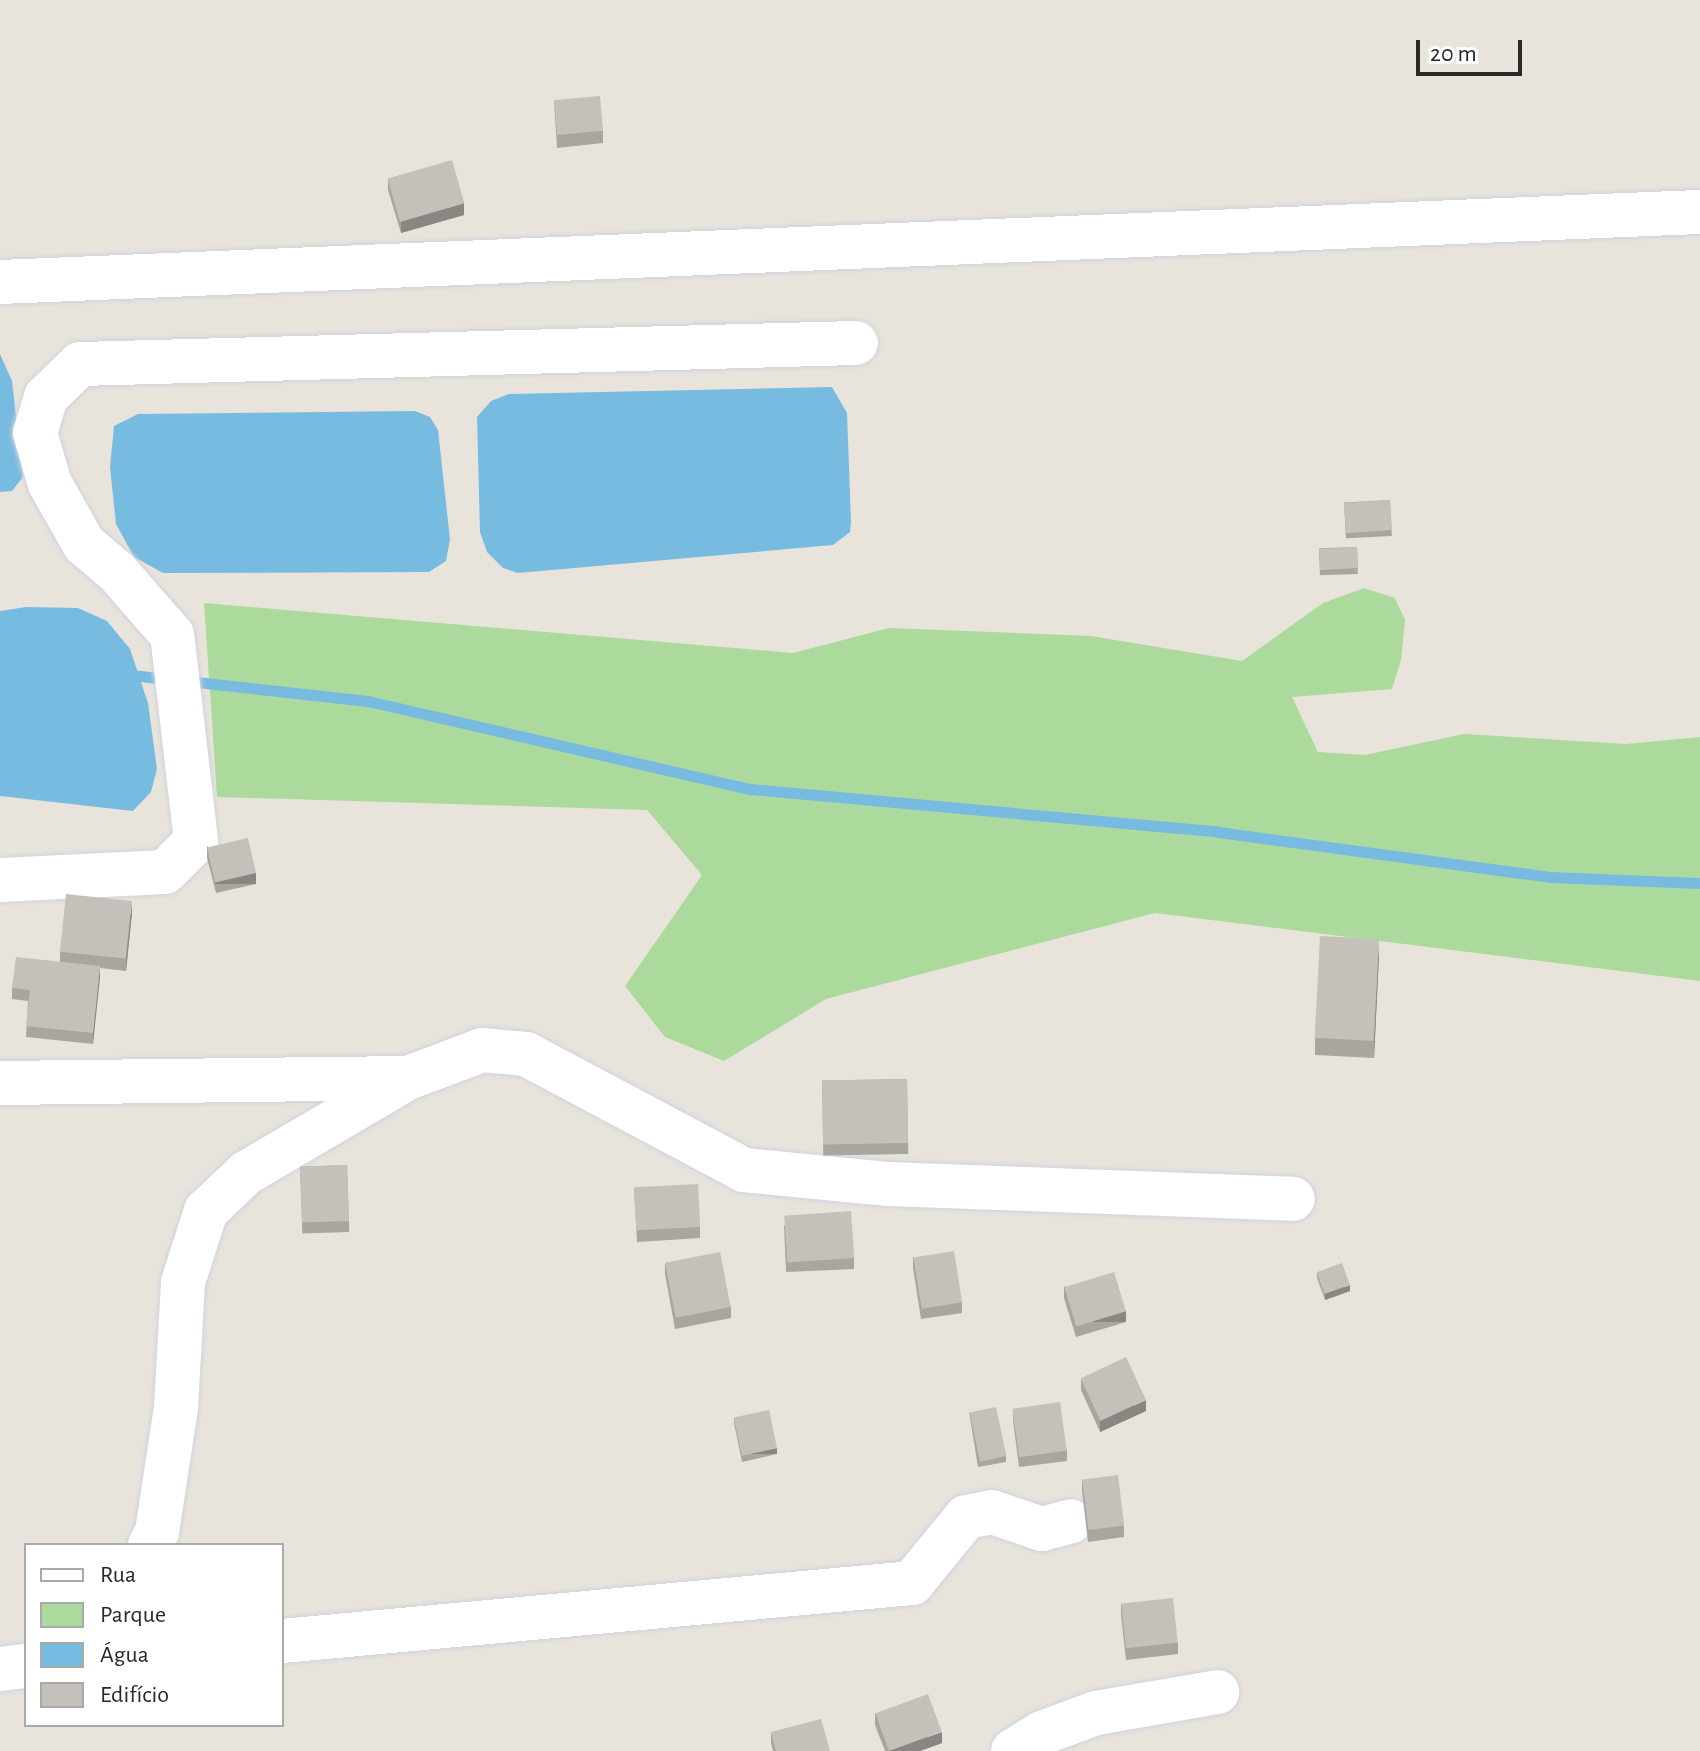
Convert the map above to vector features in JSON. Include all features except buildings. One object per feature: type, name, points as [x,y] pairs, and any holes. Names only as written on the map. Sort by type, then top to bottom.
[{"type":"street","points":[[0,282],[1700,212]]},
{"type":"street","points":[[0,880],[165,872],[196,841],[172,635],[117,572],[84,544],[50,484],[35,433],[46,397],[80,364],[856,343]]},
{"type":"street","points":[[151,1543],[157,1532],[176,1408],[183,1282],[206,1211],[246,1173],[408,1078],[482,1050],[526,1054],[744,1170],[888,1184],[1293,1199]]},
{"type":"street","points":[[0,1083],[408,1078]]},
{"type":"street","points":[[284,1641],[912,1583],[966,1517],[992,1512],[1042,1529],[1071,1521]]},
{"type":"street","points":[[0,1669],[24,1666]]},
{"type":"street","points":[[1013,1751],[1042,1733],[1096,1713],[1217,1692]]},
{"type":"green space","points":[[1364,588],[1395,598],[1405,620],[1401,660],[1392,689],[1292,697],[1318,752],[1365,755],[1464,734],[1626,744],[1700,737],[1700,981],[1155,913],[826,999],[724,1061],[665,1037],[625,986],[702,875],[647,810],[217,797],[204,603],[793,653],[889,628],[1091,636],[1242,661],[1323,603]]},
{"type":"water","points":[[0,354],[12,381],[23,477],[12,491],[0,492]]},
{"type":"water","points":[[832,387],[847,413],[851,522],[850,532],[833,545],[518,573],[503,568],[487,552],[480,532],[477,417],[491,401],[509,394]]},
{"type":"water","points":[[415,411],[430,417],[438,430],[450,539],[446,561],[429,572],[163,573],[134,557],[116,524],[110,467],[114,426],[138,414]]},
{"type":"water","points":[[26,607],[78,608],[107,621],[130,649],[148,703],[157,769],[151,792],[133,811],[0,796],[0,611]]},
{"type":"waterway","points":[[124,674],[166,679]]},
{"type":"waterway","points":[[187,681],[368,701],[750,789],[1218,832],[1550,877],[1700,883]]}]
